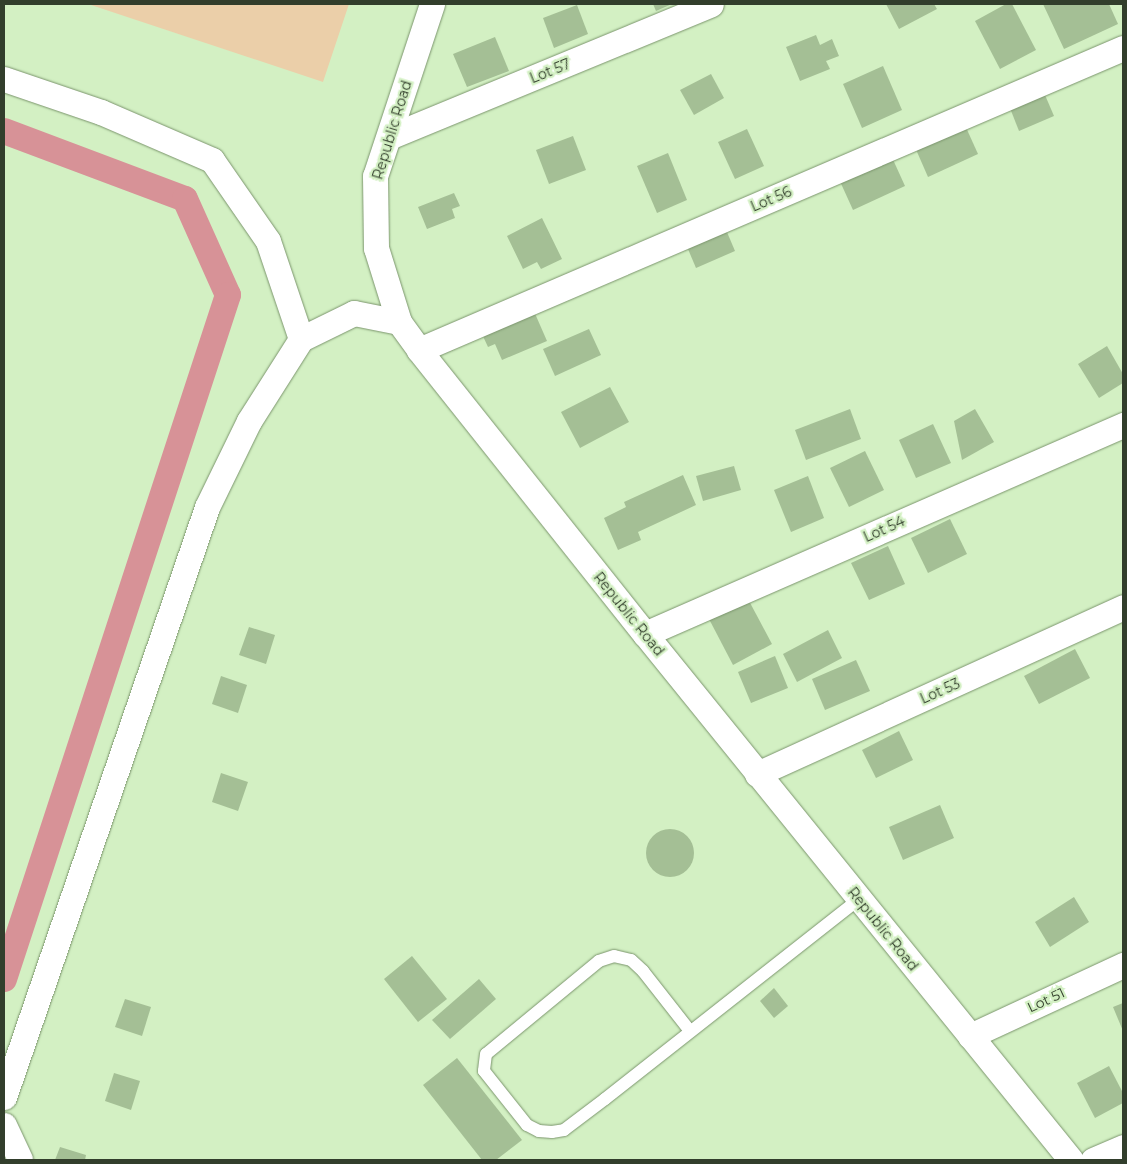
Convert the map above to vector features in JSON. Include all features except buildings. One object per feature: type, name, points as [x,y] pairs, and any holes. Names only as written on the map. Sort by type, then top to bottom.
[{"type":"street","name":"Republic Road","points":[[432,4],[375,176],[376,248],[399,322],[419,350],[757,774],[1071,1160]]},
{"type":"street","name":"Lot 57","points":[[388,137],[712,4]]},
{"type":"street","name":"Lot 56","points":[[419,350],[1123,48]]},
{"type":"street","points":[[4,79],[101,112],[212,160],[268,241],[302,339]]},
{"type":"street","points":[[4,1097],[207,507],[249,422],[302,339],[354,313],[399,322]]},
{"type":"street","name":"Lot 54","points":[[645,634],[1123,424]]},
{"type":"street","name":"Lot 53","points":[[757,774],[1123,607]]},
{"type":"street","name":"Lot 51","points":[[970,1036],[1123,965]]},
{"type":"street","points":[[4,1125],[20,1160]]},
{"type":"street","points":[[1093,1160],[1123,1147]]},
{"type":"lane","points":[[690,1032],[643,971],[631,960],[614,956],[600,961],[486,1054],[484,1071],[527,1125],[539,1131],[552,1132],[564,1130],[690,1032],[859,899]]},
{"type":"shaded area","points":[[88,4],[349,4],[323,82]]},
{"type":"waterway","points":[[4,131],[185,199],[228,295],[4,979]]}]
